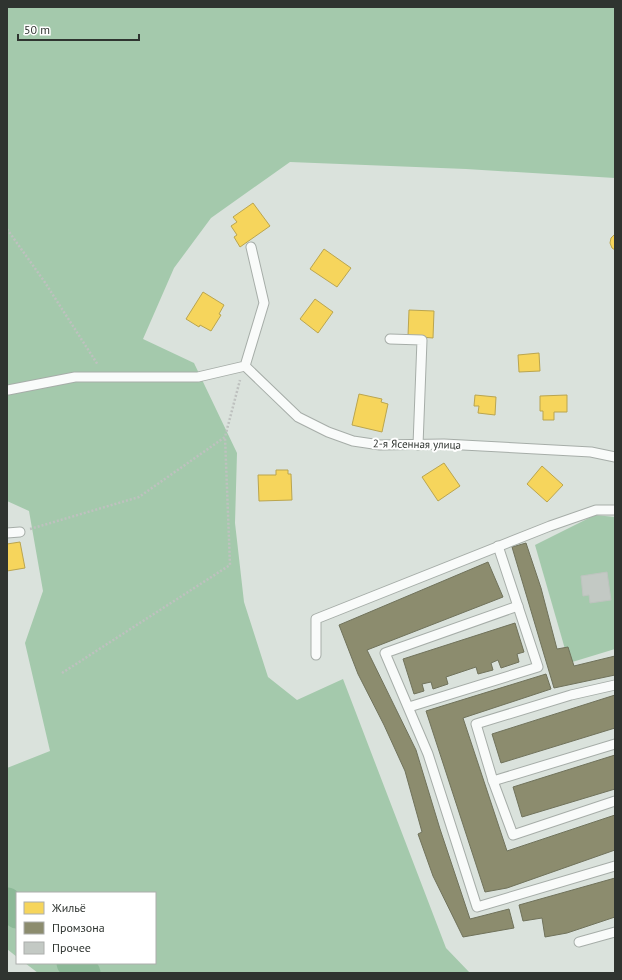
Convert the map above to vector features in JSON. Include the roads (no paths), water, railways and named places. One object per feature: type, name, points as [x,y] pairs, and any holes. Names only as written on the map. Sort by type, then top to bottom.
[{"type":"lane","points":[[8,390],[75,377],[198,377],[244,366],[264,303],[251,247]]},
{"type":"lane","points":[[390,339],[422,340],[418,445]]},
{"type":"lane","name":"2-я Ясенная улица","points":[[244,366],[298,417],[328,432],[353,441],[380,445],[444,444],[591,452],[615,457]]},
{"type":"lane","points":[[316,654],[316,619],[526,534],[596,510],[615,510]]},
{"type":"lane","points":[[7,533],[20,532]]},
{"type":"lane","points":[[409,707],[538,667],[498,546]]},
{"type":"lane","points":[[518,606],[385,653],[428,754],[477,908],[615,866]]},
{"type":"lane","points":[[615,685],[571,695],[476,724],[513,835],[615,801]]},
{"type":"lane","points":[[494,781],[615,744]]},
{"type":"lane","points":[[578,942],[615,932]]},
{"type":"waterway","points":[[7,902],[16,913]]},
{"type":"waterway","points":[[72,964],[86,973]]}]
